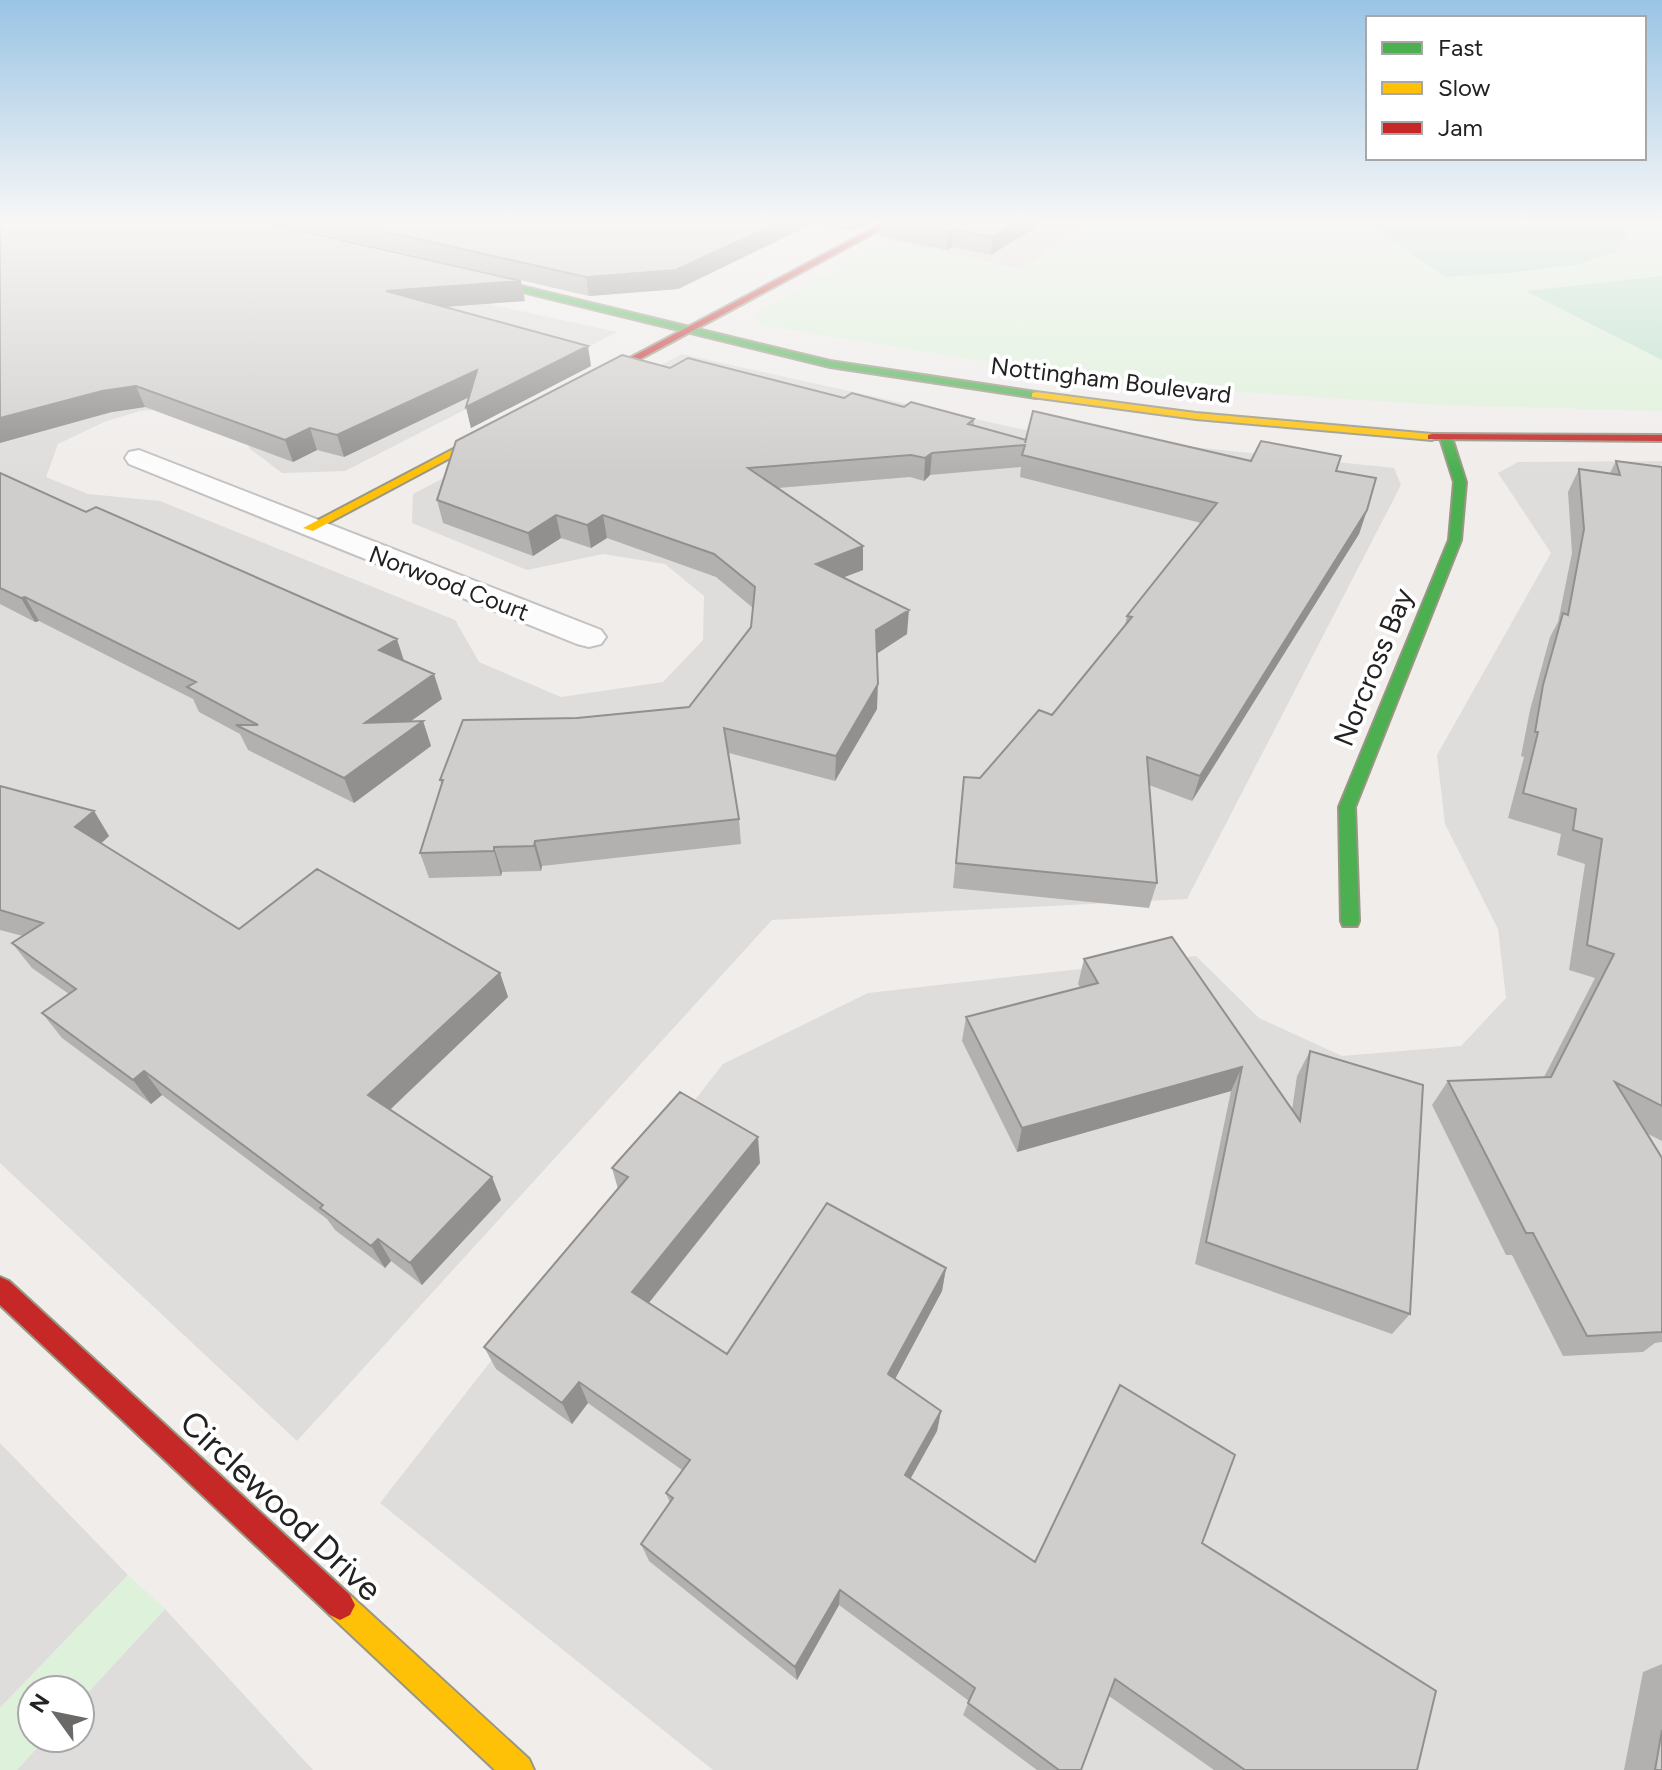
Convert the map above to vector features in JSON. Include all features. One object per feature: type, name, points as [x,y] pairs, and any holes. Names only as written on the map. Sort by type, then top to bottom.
[{"type":"street","name":"Nottingham Boulevard","points":[[587,306],[830,364],[1073,401],[1196,416],[1446,438],[1662,438]]},
{"type":"street","points":[[562,396],[736,306]]},
{"type":"street","name":"Norwood Court","points":[[309,528],[520,418]]},
{"type":"street","name":"Norcross Bay","points":[[1350,921],[1347,807],[1455,540],[1460,482],[1446,438]]},
{"type":"street","name":"Norwood Court","points":[[139,458],[589,637]]},
{"type":"street","name":"Circlewood Drive","points":[[0,1289],[518,1770]]},
{"type":"shaded area","points":[[0,306],[496,306],[617,332],[345,471],[282,473],[249,448],[247,416],[198,406],[140,411],[104,422],[58,444],[46,477],[88,494],[160,501],[455,620],[479,662],[561,697],[663,682],[703,640],[704,596],[665,564],[603,554],[527,570],[412,523],[413,494],[682,354],[1020,429],[1394,468],[1401,485],[1187,899],[772,920],[297,1441],[0,1163]]},
{"type":"shaded area","points":[[1662,461],[1662,1770],[713,1770],[380,1503],[723,1064],[868,993],[1196,956],[1259,1018],[1342,1056],[1461,1046],[1506,998],[1498,929],[1445,824],[1437,755],[1551,553],[1498,473],[1518,462]]},
{"type":"shaded area","points":[[0,1443],[128,1575],[33,1674],[16,1674],[16,1691],[0,1708]]},
{"type":"shaded area","points":[[165,1609],[313,1770],[17,1770],[32,1754],[96,1754],[96,1684]]},
{"type":"green space","points":[[768,306],[1662,306],[1662,411],[1438,405],[1241,392],[1049,372],[760,325],[756,312]]},
{"type":"green space","points":[[1555,306],[1662,306],[1662,360]]},
{"type":"green space","points":[[128,1575],[165,1609],[96,1684],[96,1674],[33,1674]]},
{"type":"green space","points":[[16,1691],[16,1754],[32,1754],[17,1770],[0,1770],[0,1708]]},
{"type":"building","points":[[0,306],[440,306],[588,346],[466,407],[477,370],[337,435],[310,428],[285,440],[136,386],[102,391],[0,418]]},
{"type":"building","points":[[622,355],[670,368],[688,358],[844,398],[852,393],[904,407],[911,402],[974,419],[968,424],[1026,440],[1033,411],[1251,461],[1261,441],[1341,456],[1336,471],[1376,478],[1367,510],[1200,776],[1147,757],[1157,883],[956,863],[964,777],[980,778],[1039,710],[1052,715],[1132,617],[1127,616],[1217,503],[1022,455],[1025,445],[932,453],[925,458],[911,455],[748,468],[863,546],[816,564],[909,610],[876,630],[878,684],[836,756],[724,728],[739,819],[535,841],[534,846],[494,847],[494,851],[420,853],[443,780],[440,780],[463,720],[577,718],[689,707],[751,627],[755,587],[714,554],[603,515],[587,525],[556,515],[528,533],[437,500],[456,441]]},
{"type":"building","points":[[1616,461],[1662,467],[1662,1106],[1615,1082],[1662,1158],[1662,1332],[1587,1336],[1533,1233],[1526,1233],[1448,1081],[1551,1077],[1614,954],[1587,945],[1602,839],[1573,830],[1576,809],[1523,793],[1538,732],[1535,732],[1543,685],[1563,613],[1568,615],[1584,529],[1579,469],[1620,475]]},
{"type":"building","points":[[0,473],[86,512],[96,507],[397,639],[379,650],[434,674],[365,723],[423,721],[344,778],[236,725],[258,725],[187,687],[196,682],[25,597],[0,588]]},
{"type":"building","points":[[0,786],[94,811],[75,827],[239,929],[317,869],[500,973],[368,1095],[492,1177],[410,1263],[378,1239],[371,1246],[320,1208],[323,1205],[144,1071],[133,1080],[42,1013],[76,989],[12,943],[43,923],[0,910]]},
{"type":"building","points":[[1172,937],[1300,1121],[1310,1051],[1423,1085],[1410,1314],[1206,1242],[1242,1067],[1022,1128],[966,1017],[1098,983],[1084,959]]},
{"type":"building","points":[[680,1092],[758,1137],[632,1292],[727,1354],[827,1203],[946,1268],[888,1374],[941,1411],[905,1475],[1035,1562],[1120,1385],[1235,1455],[1202,1543],[1436,1691],[1417,1770],[1245,1770],[1115,1679],[1081,1770],[1059,1770],[968,1703],[975,1688],[840,1590],[795,1667],[641,1544],[673,1498],[666,1493],[690,1460],[579,1382],[562,1403],[484,1347],[628,1177],[612,1168]]},
{"type":"building","points":[[1662,1730],[1662,1770],[1655,1770]]},
{"type":"traffic: fast","points":[[590,306],[830,364],[1036,395]]},
{"type":"traffic: fast","points":[[1350,921],[1347,807],[1455,540],[1460,482],[1446,438]]},
{"type":"traffic: slow","points":[[1036,395],[1196,416],[1432,437]]},
{"type":"traffic: slow","points":[[309,528],[505,426]]},
{"type":"traffic: slow","points":[[340,1605],[518,1770]]},
{"type":"traffic: jam","points":[[584,385],[733,306]]},
{"type":"traffic: jam","points":[[1432,437],[1662,438]]},
{"type":"traffic: jam","points":[[0,1289],[340,1605]]}]
